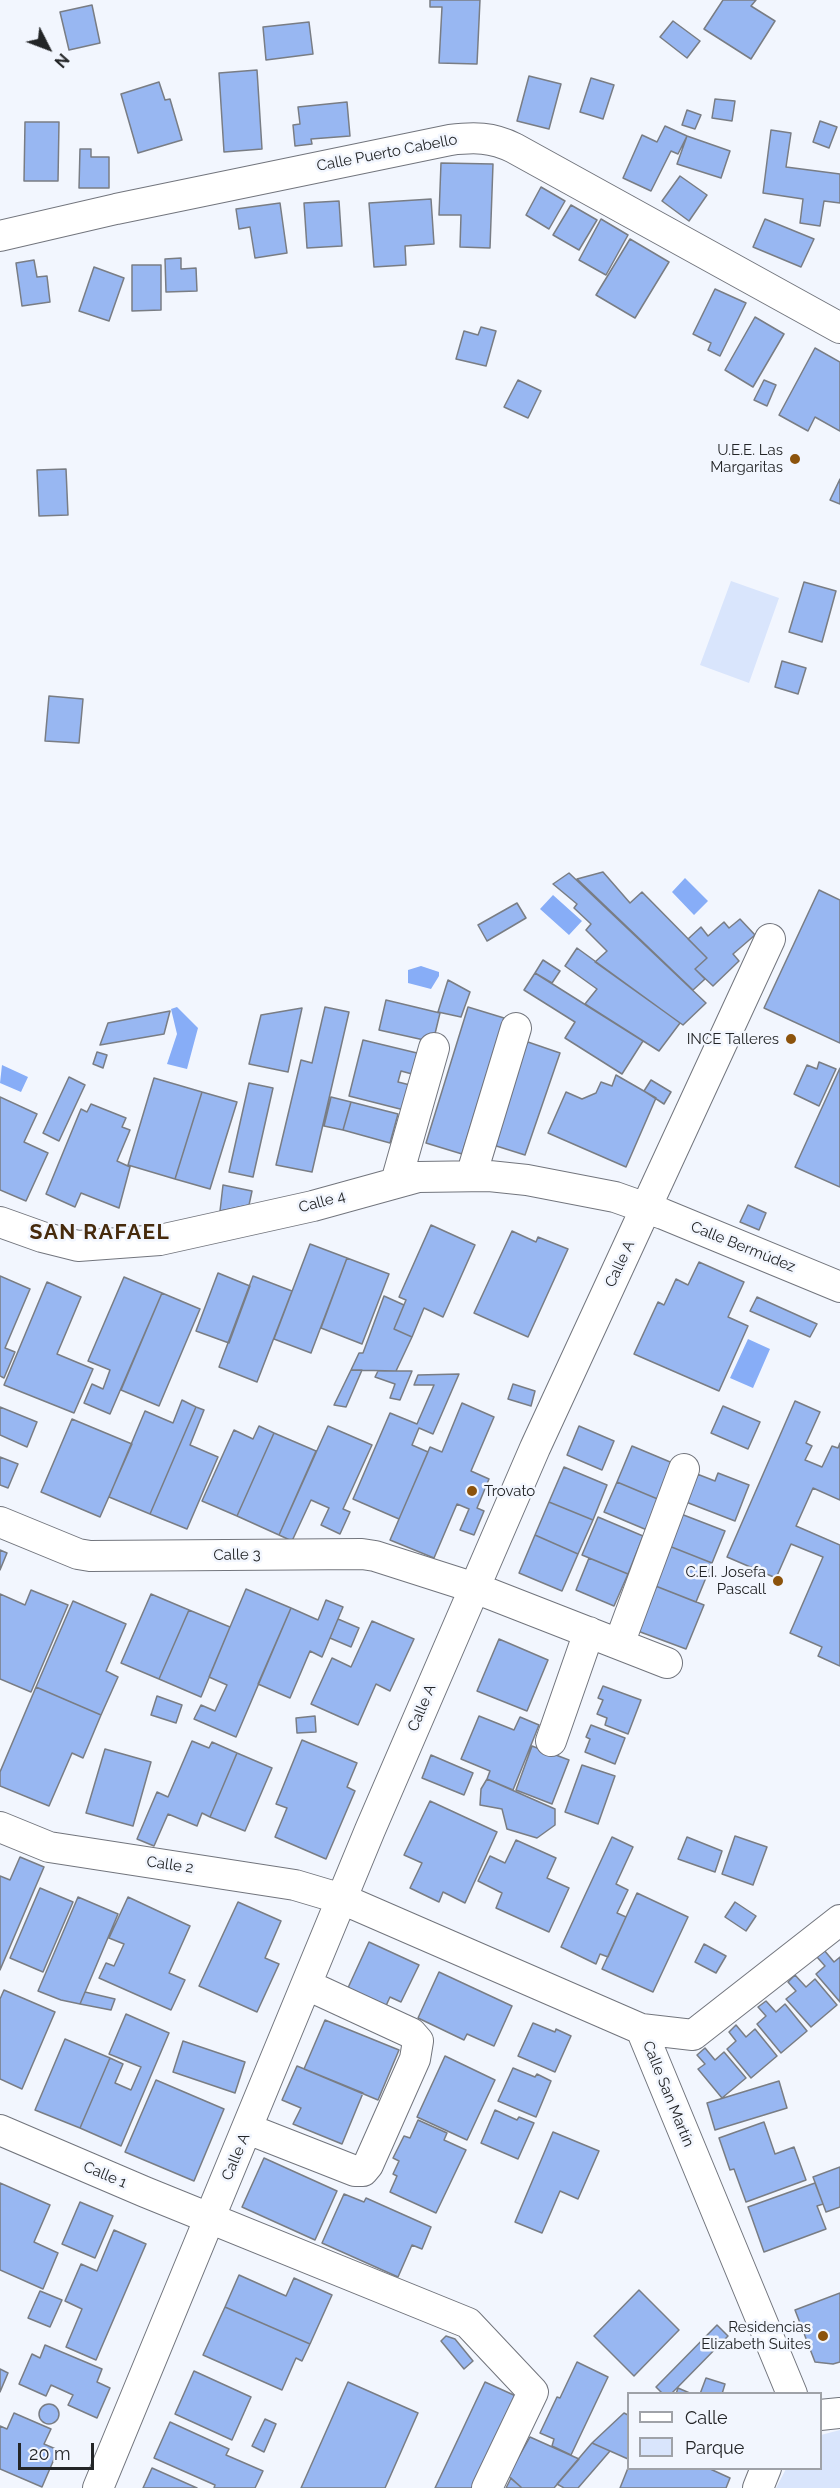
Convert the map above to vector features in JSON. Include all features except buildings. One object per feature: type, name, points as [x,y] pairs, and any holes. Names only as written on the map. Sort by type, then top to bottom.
[{"type":"street","name":"Calle Puerto Cabello","points":[[0,236],[116,209],[450,140],[477,137],[500,141],[514,148],[840,328]]},
{"type":"street","name":"Calle A","points":[[98,2488],[370,1830],[535,1448],[770,939]]},
{"type":"street","points":[[471,1176],[516,1028]]},
{"type":"street","points":[[396,1182],[434,1048]]},
{"type":"street","name":"Calle 4","points":[[0,1222],[42,1237],[78,1246],[160,1240],[313,1206],[396,1182],[430,1176],[527,1180],[595,1192],[646,1208]]},
{"type":"street","name":"Calle Bermúdez","points":[[646,1208],[840,1287]]},
{"type":"street","points":[[619,1644],[684,1469]]},
{"type":"street","name":"Calle 3","points":[[0,1522],[78,1554],[90,1556],[362,1554],[395,1562],[475,1588],[667,1663]]},
{"type":"street","points":[[550,1741],[590,1632]]},
{"type":"street","name":"Calle 2","points":[[0,1827],[50,1847],[295,1885],[342,1899]]},
{"type":"street","name":"Calle San Martín","points":[[342,1899],[641,2029],[791,2392]]},
{"type":"street","points":[[641,2029],[693,2035],[840,1920]]},
{"type":"street","points":[[248,2128],[355,2171],[363,2171],[368,2165],[415,2059],[418,2041],[411,2033],[307,1985]]},
{"type":"street","name":"Calle 1","points":[[0,2130],[468,2323],[533,2392],[487,2488]]},
{"type":"street","points":[[822,2415],[840,2413]]},
{"type":"street","points":[[758,2488],[766,2470]]},
{"type":"green space","points":[[731,581],[779,598],[749,683],[700,665]]},
{"type":"green space","points":[[840,2430],[840,2488],[776,2488],[785,2470],[822,2470],[822,2435]]},
{"type":"water","points":[[685,878],[708,901],[694,915],[672,892]]},
{"type":"water","points":[[553,895],[582,921],[569,935],[540,909]]},
{"type":"water","points":[[421,966],[439,972],[431,989],[408,983],[408,970]]},
{"type":"water","points":[[177,1007],[198,1028],[187,1069],[167,1064],[177,1034],[171,1009]]},
{"type":"water","points":[[2,1065],[28,1077],[21,1092],[0,1083]]},
{"type":"water","points":[[748,1339],[770,1349],[753,1388],[730,1378]]},
{"type":"place","name":"U.E.E. Las Margaritas","points":[[795,459]]},
{"type":"place","name":"INCE Talleres","points":[[791,1039]]},
{"type":"place","name":"Trovato","points":[[472,1491]]},
{"type":"place","name":"C.E.I. Josefa Pascall","points":[[778,1581]]},
{"type":"place","name":"Residencias Elizabeth Suites","points":[[823,2336]]},
{"type":"district","name":"SAN RAFAEL","points":[[100,1233]]}]
